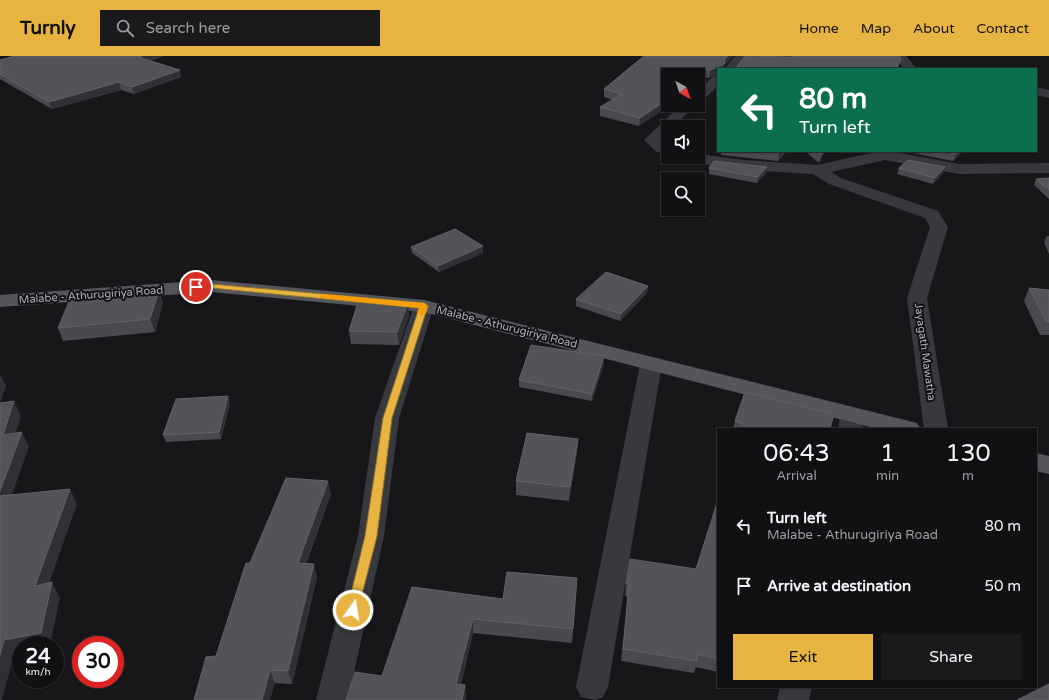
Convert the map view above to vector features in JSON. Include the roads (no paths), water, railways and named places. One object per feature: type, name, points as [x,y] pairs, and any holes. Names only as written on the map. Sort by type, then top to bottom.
[{"type":"main road","name":"Malabe - Athurugiriya Road","points":[[0,301],[211,286],[424,306],[650,364],[851,422],[901,428]]},
{"type":"main road","points":[[1037,462],[1049,465]]},
{"type":"street","points":[[731,68],[741,56]]},
{"type":"street","points":[[900,56],[910,68]]},
{"type":"street","points":[[705,91],[717,80]]},
{"type":"street","points":[[1037,91],[1049,94]]},
{"type":"street","points":[[672,120],[681,112]]},
{"type":"street","points":[[661,130],[650,140],[661,149]]},
{"type":"street","points":[[705,159],[744,165],[817,170],[887,153],[959,170],[1049,168]]},
{"type":"street","name":"Jayagath Mawatha","points":[[817,170],[835,181],[932,215],[939,227],[918,298],[936,428]]},
{"type":"street","points":[[332,700],[371,536],[387,418],[424,306]]},
{"type":"street","points":[[592,687],[650,364]]},
{"type":"street","points":[[793,700],[796,688]]}]
